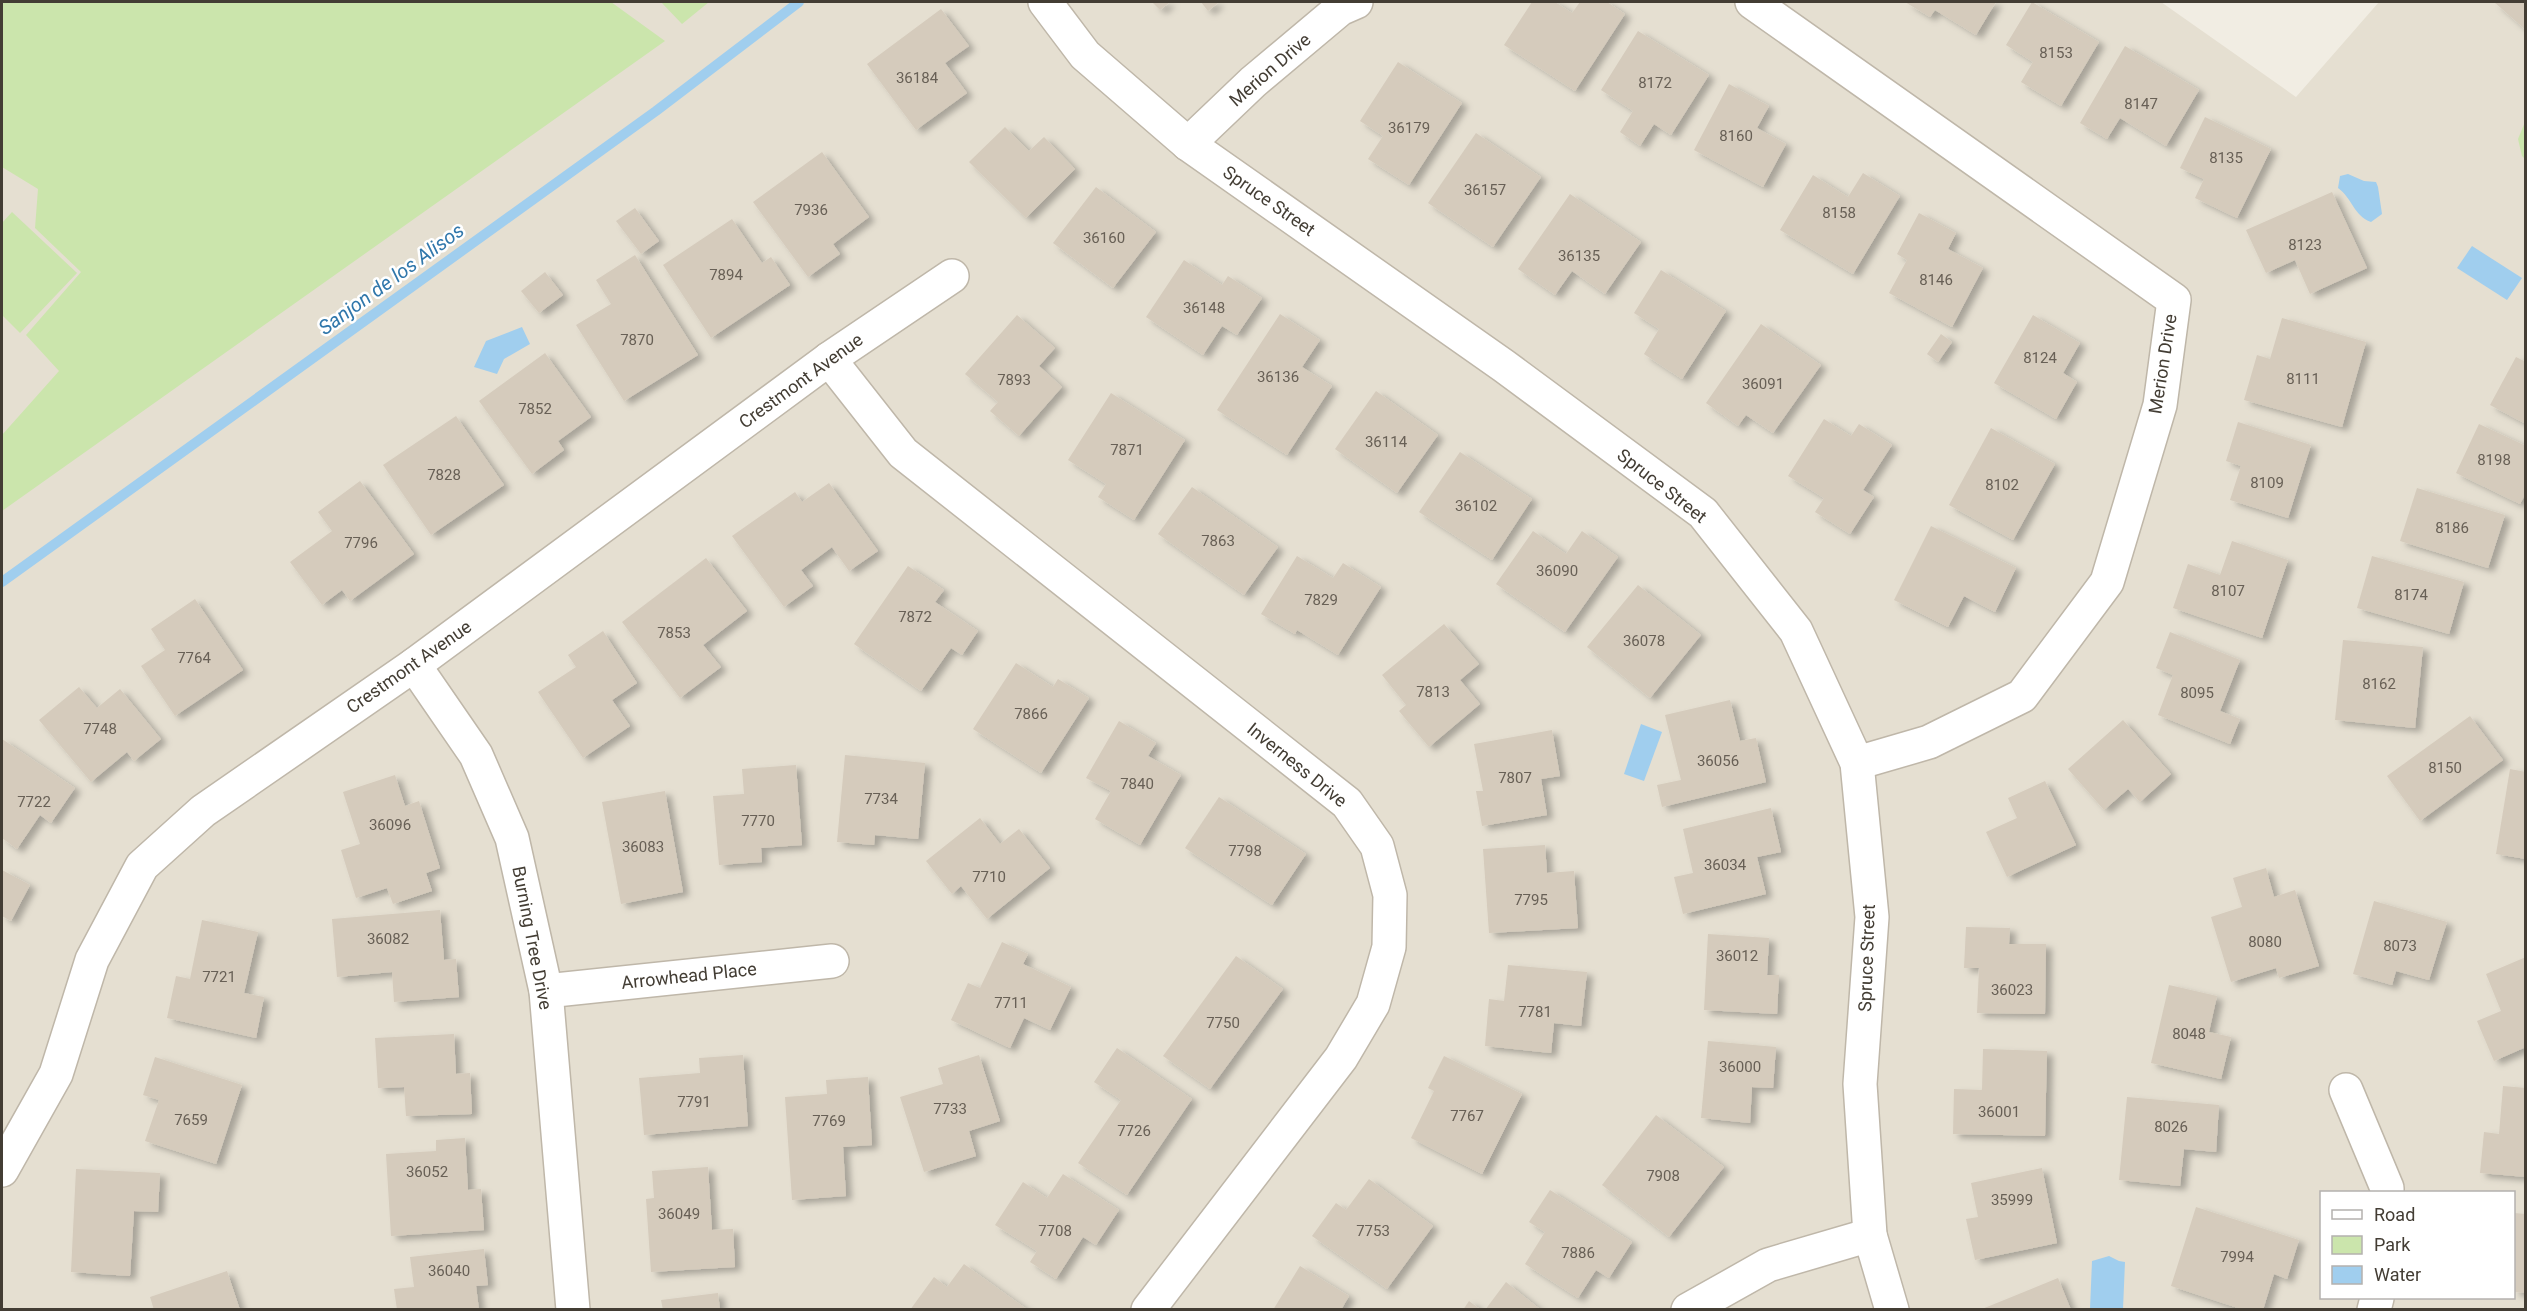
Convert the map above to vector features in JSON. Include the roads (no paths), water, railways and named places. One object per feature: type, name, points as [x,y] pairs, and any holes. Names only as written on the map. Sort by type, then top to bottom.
[{"type":"street","name":"Spruce Street","points":[[1045,2],[1085,55],[1188,144],[1504,366],[1703,513],[1796,631],[1857,763],[1872,917],[1860,1083],[1870,1235],[1892,1310]]},
{"type":"street","name":"Merion Drive","points":[[1188,144],[1253,82],[1340,9],[1356,2]]},
{"type":"street","name":"Merion Drive","points":[[1752,2],[2174,300],[2160,405],[2107,582],[2022,696],[1929,742],[1857,763]]},
{"type":"street","name":"Crestmont Avenue","points":[[2,1170],[56,1074],[92,960],[142,866],[203,811],[414,665],[829,359],[952,276]]},
{"type":"street","name":"Inverness Drive","points":[[829,359],[903,453],[1347,803],[1377,846],[1390,894],[1389,947],[1373,1004],[1341,1058],[1148,1310]]},
{"type":"street","name":"Burning Tree Drive","points":[[414,665],[476,755],[512,838],[546,991],[573,1310]]},
{"type":"street","name":"Arrowhead Place","points":[[546,991],[832,961]]},
{"type":"street","points":[[2346,1090],[2387,1191]]},
{"type":"street","points":[[1688,1310],[1768,1265],[1870,1235]]},
{"type":"water","points":[[2348,174],[2364,181],[2376,182],[2382,214],[2371,222],[2361,216],[2338,188],[2340,176]]},
{"type":"water","points":[[2472,246],[2522,278],[2507,300],[2457,268]]},
{"type":"water","points":[[522,327],[530,344],[504,359],[497,374],[474,367],[486,341]]},
{"type":"water","points":[[1641,724],[1662,732],[1644,781],[1624,774]]},
{"type":"water","points":[[2109,1256],[2125,1262],[2123,1309],[2090,1309],[2092,1261]]},
{"type":"waterway","name":"Sanjon de los Alisos","points":[[2,582],[656,111],[799,2]]}]
